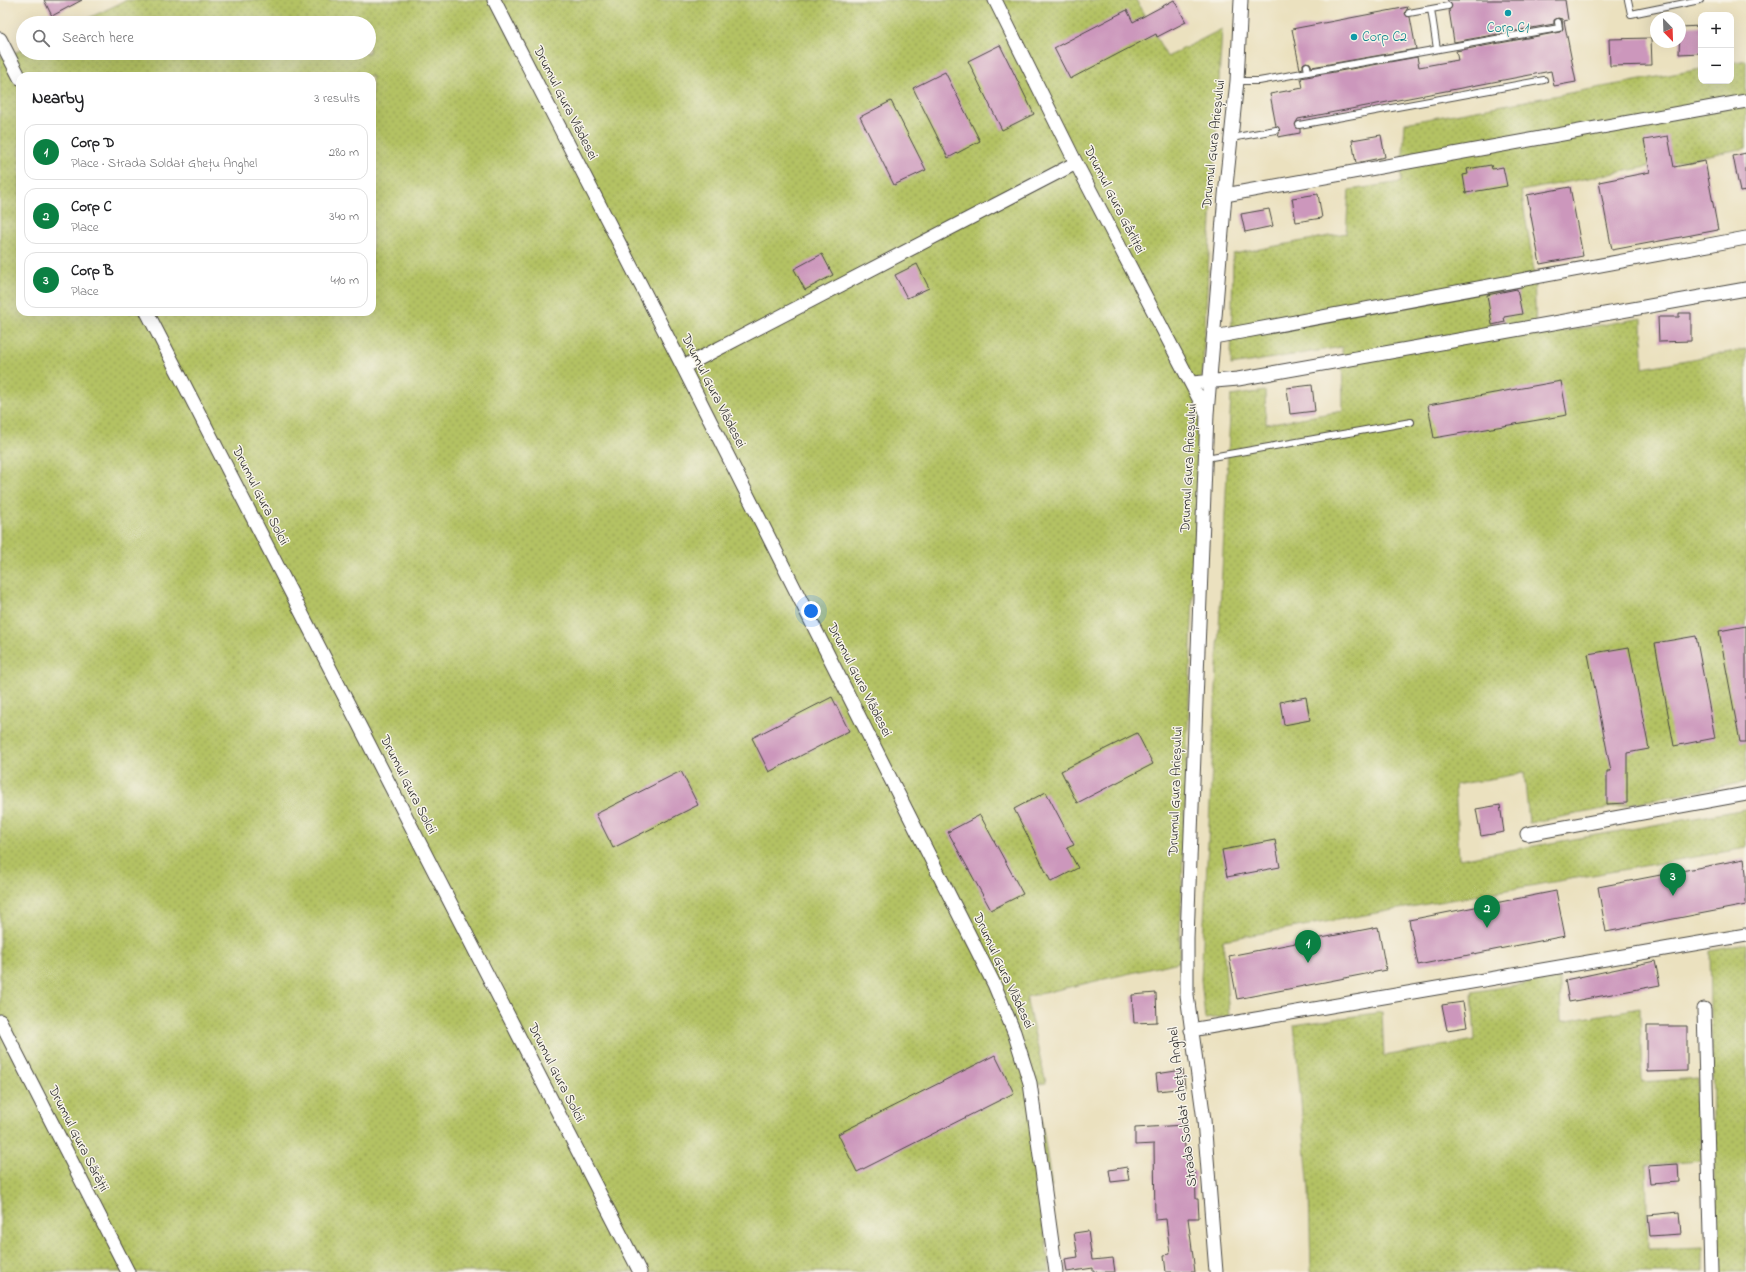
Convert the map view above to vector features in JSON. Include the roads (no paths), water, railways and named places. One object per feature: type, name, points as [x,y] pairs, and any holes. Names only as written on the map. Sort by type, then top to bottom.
[{"type":"street","name":"Drumul Gura Vlădesei","points":[[494,0],[683,367],[1000,998],[1021,1050],[1030,1082],[1056,1272]]},
{"type":"street","name":"Drumul Gura Gârliței","points":[[995,0],[1076,163],[1207,414]]},
{"type":"street","name":"Drumul Gura Arieșului","points":[[1186,938],[1207,414],[1225,195],[1237,81],[1241,0]]},
{"type":"street","points":[[0,39],[17,72]]},
{"type":"street","points":[[1225,195],[1746,101]]},
{"type":"street","points":[[683,367],[1076,163]]},
{"type":"street","points":[[1214,337],[1746,238]]},
{"type":"street","points":[[1192,383],[1210,383],[1746,289]]},
{"type":"street","name":"Drumul Gura Solcii","points":[[149,316],[640,1272]]},
{"type":"street","points":[[1527,834],[1746,794]]},
{"type":"street","points":[[1191,1030],[1746,935]]},
{"type":"street","name":"Strada Soldat Ghețu Anghel","points":[[1186,938],[1187,995],[1204,1120],[1216,1272]]},
{"type":"street","points":[[1704,1010],[1711,1272]]},
{"type":"street","name":"Drumul Gura Sărății","points":[[0,1021],[128,1272]]},
{"type":"lane","points":[[1628,0],[1631,14],[1700,0]]},
{"type":"lane","points":[[1409,13],[1448,6]]},
{"type":"lane","points":[[1432,9],[1438,49]]},
{"type":"lane","points":[[1237,81],[1259,81],[1308,69],[1438,49],[1559,28],[1558,22]]},
{"type":"lane","points":[[1299,125],[1544,80]]},
{"type":"lane","points":[[1231,138],[1276,130]]},
{"type":"lane","points":[[1206,458],[1411,422]]},
{"type":"place","name":"Corp C1","points":[[1508,13]]},
{"type":"place","name":"Corp C2","points":[[1354,37]]},
{"type":"place","name":"Corp B","points":[[1673,896]]},
{"type":"place","name":"Corp C","points":[[1487,928]]},
{"type":"place","name":"Corp D","points":[[1308,963]]}]
